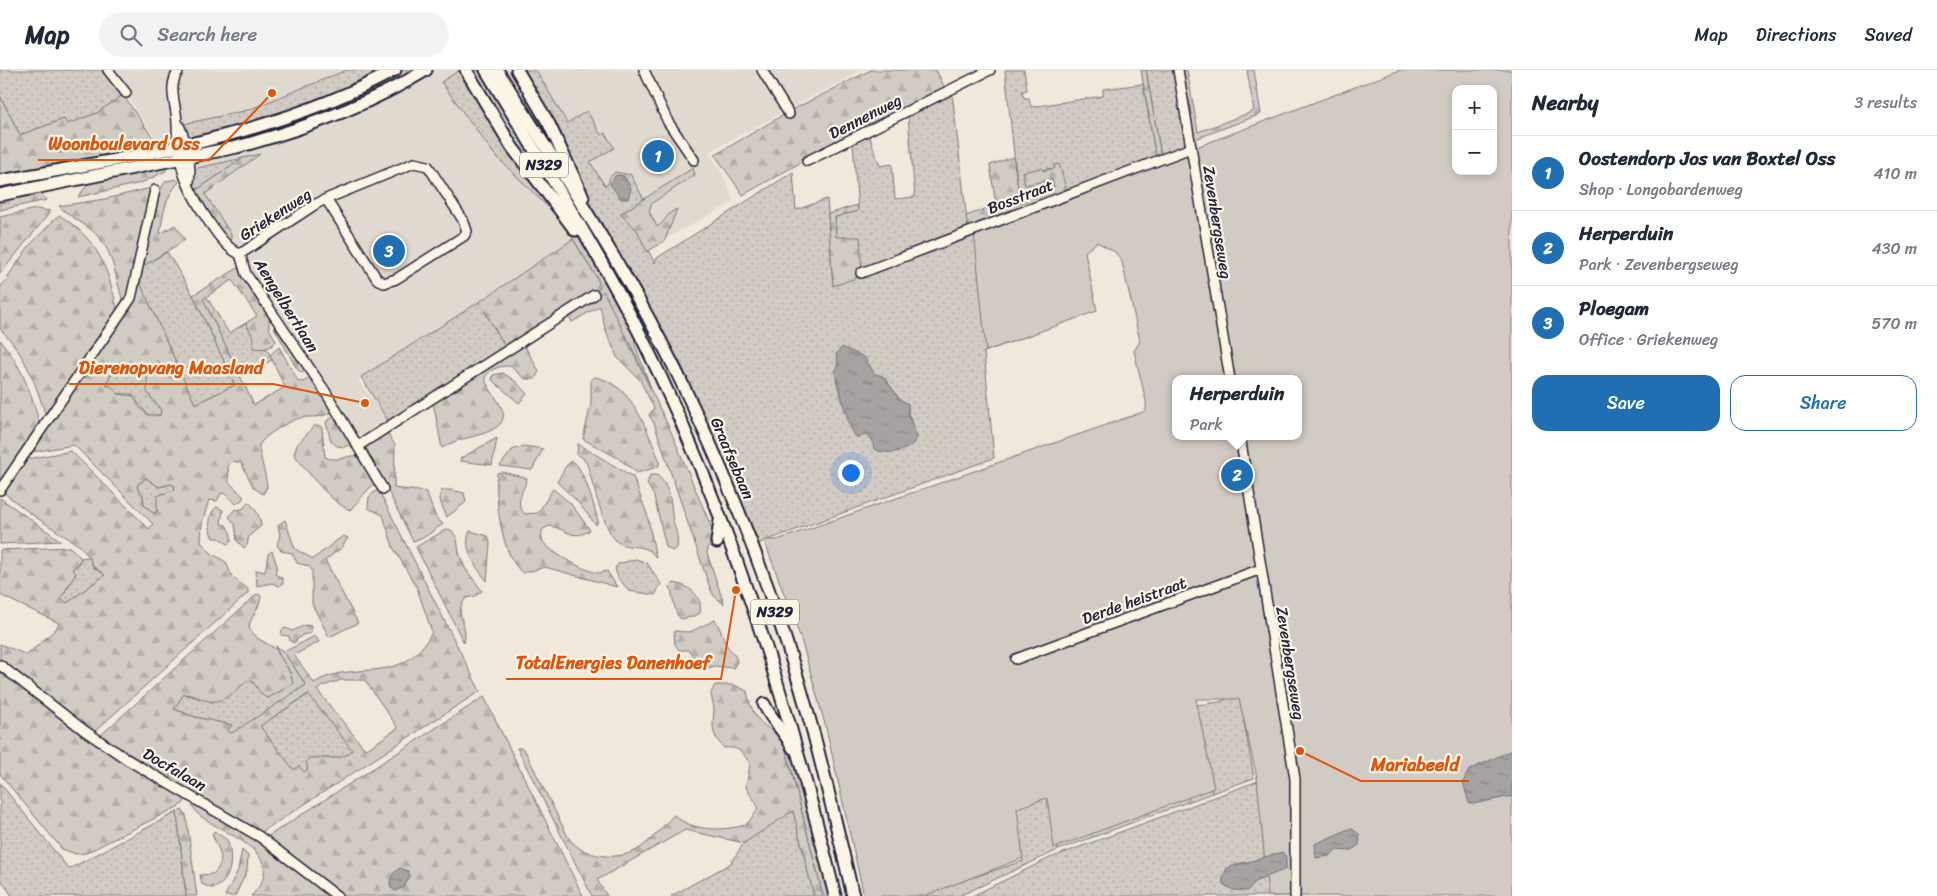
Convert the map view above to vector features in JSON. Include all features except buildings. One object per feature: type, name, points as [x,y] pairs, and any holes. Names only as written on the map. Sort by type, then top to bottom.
[{"type":"main road","points":[[0,194],[183,152],[328,103],[395,70]]},
{"type":"main road","points":[[0,181],[183,152],[237,148],[323,120],[386,93],[426,70]]},
{"type":"main road","name":"N329","points":[[466,70],[512,147],[600,261]]},
{"type":"main road","name":"Graafsebaan","points":[[486,70],[563,195],[638,332],[720,517],[762,632],[806,777],[835,896]]},
{"type":"main road","name":"Graafsebaan","points":[[497,70],[627,279],[678,375],[746,532],[768,592],[812,727],[853,896]]},
{"type":"main road","name":"N329","points":[[516,70],[549,124],[572,170],[589,216]]},
{"type":"main road","points":[[717,542],[720,517]]},
{"type":"main road","points":[[764,704],[789,739],[806,777]]},
{"type":"street","points":[[108,70],[126,93]]},
{"type":"street","name":"Aengelbertlaan","points":[[179,70],[171,90],[177,122],[183,134],[183,152],[188,184],[192,194],[225,244],[240,254],[246,274],[316,378],[383,489]]},
{"type":"street","points":[[644,70],[668,122],[694,160]]},
{"type":"street","points":[[762,70],[790,114]]},
{"type":"street","name":"Dennenweg","points":[[807,161],[990,70]]},
{"type":"street","name":"Zevenbergseweg","points":[[1178,70],[1229,375]]},
{"type":"street","name":"Bosstraat","points":[[861,273],[1191,148]]},
{"type":"street","name":"Griekenweg","points":[[240,254],[326,199],[414,163],[428,166],[463,220],[467,231],[464,236],[396,279],[384,282],[377,279],[326,199]]},
{"type":"street","points":[[0,490],[131,298],[155,190]]},
{"type":"street","points":[[358,446],[594,294]]},
{"type":"street","name":"Zevenbergseweg","points":[[1241,440],[1296,779],[1295,896]]},
{"type":"street","name":"Derde heistraat","points":[[1016,659],[1261,569]]},
{"type":"street","name":"Docfalaan","points":[[0,665],[85,731],[128,760],[260,837],[337,896]]},
{"type":"shaded area","points":[[110,70],[862,70],[709,152],[727,182],[733,202],[641,252],[623,212],[358,381],[391,422],[357,444]]},
{"type":"green space","points":[[0,70],[104,70],[123,95],[97,113],[66,125],[64,119],[20,135],[0,96]]},
{"type":"green space","points":[[347,70],[389,70],[290,113],[189,139],[184,124],[248,110]]},
{"type":"green space","points":[[403,70],[416,70],[351,106],[283,129],[190,152],[189,147],[378,84]]},
{"type":"green space","points":[[460,70],[478,70],[589,249],[635,337],[635,345],[651,388],[629,341],[595,291],[598,280],[563,222],[494,154],[441,82]]},
{"type":"green space","points":[[522,70],[536,70],[567,123],[587,111],[601,135],[605,133],[614,148],[590,162],[605,186],[615,172],[631,175],[644,200],[621,214],[637,230],[655,263],[657,258],[793,172],[796,210],[827,199],[833,286],[983,229],[1033,334],[984,352],[994,458],[754,545],[680,362],[668,347],[637,286],[594,212]],"holes":[[[838,359],[866,361],[875,375],[883,376],[900,400],[908,404],[908,414],[914,425],[872,439],[867,435],[856,436],[849,425],[836,380]]]},
{"type":"green space","points":[[871,70],[936,70],[945,88],[807,159],[743,195],[715,155],[790,111]]},
{"type":"green space","points":[[1005,70],[1024,70],[1027,90],[1022,91],[1024,98],[1029,98],[1031,107],[1103,96],[1103,89],[1143,84],[1156,158],[1067,191],[1055,168],[1023,172],[1025,185],[1052,179],[1054,187],[1019,200]]},
{"type":"green space","points":[[1141,70],[1146,70],[1161,156],[1156,158]]},
{"type":"green space","points":[[1146,70],[1175,70],[1188,146],[1161,156]]},
{"type":"green space","points":[[1180,70],[1187,70],[1198,132],[1254,111],[1247,70],[1254,70],[1261,114],[1193,140]]},
{"type":"green space","points":[[1400,70],[1512,70],[1512,896],[1268,896],[1257,778],[1239,699],[1196,699],[1214,788],[1054,848],[1047,798],[1017,808],[1023,858],[924,896],[864,896],[826,728],[801,639],[764,540],[777,540],[1146,411],[1146,401],[1134,351],[1140,341],[1122,262],[1115,252],[1097,242],[1085,252],[1097,311],[986,351],[974,232],[1195,152],[1194,148]]},
{"type":"green space","points":[[952,93],[968,229],[862,270],[836,237],[835,217],[858,211],[853,143],[869,135],[880,166],[892,164],[895,199],[915,197],[908,115]]},
{"type":"green space","points":[[123,95],[158,145],[0,176],[0,96],[20,135],[64,119],[67,124],[97,113]]},
{"type":"green space","points":[[260,154],[205,194],[231,234],[231,244],[226,240],[194,192],[243,158]]},
{"type":"green space","points":[[1013,157],[1020,200],[1054,187],[1052,179],[1025,185],[1022,172],[1042,168],[1043,171],[1055,168],[1054,165],[1059,164],[1067,191],[968,229],[966,216],[996,205],[990,165]]},
{"type":"green space","points":[[243,158],[194,192],[191,178],[193,169]]},
{"type":"green space","points":[[165,166],[166,171],[141,183],[78,197],[91,180]]},
{"type":"green space","points":[[693,168],[695,175],[652,203],[649,211],[657,227],[670,213],[677,209],[665,240],[647,252],[637,230],[620,214]]},
{"type":"green space","points":[[176,179],[179,182],[168,200],[160,234],[175,225],[185,240],[143,266],[161,188],[166,181]]},
{"type":"green space","points":[[151,188],[133,280],[124,304],[108,250],[103,242],[93,231],[59,206],[105,199]]},
{"type":"green space","points":[[38,190],[47,200],[0,210],[0,197]]},
{"type":"green space","points":[[857,205],[858,211],[835,217],[836,237],[860,237],[862,276],[833,286],[828,214]]},
{"type":"green space","points":[[36,209],[51,211],[0,274],[0,217]]},
{"type":"green space","points":[[59,215],[84,235],[100,256],[110,282],[118,312],[46,417],[29,370],[9,338],[0,329],[0,288],[29,246]]},
{"type":"green space","points":[[573,239],[598,280],[600,288],[505,346],[479,302]]},
{"type":"green space","points":[[167,252],[193,295],[235,385],[195,404],[140,283],[143,266]]},
{"type":"green space","points":[[238,268],[269,315],[269,328],[276,341],[271,346],[260,349],[253,348],[253,337],[246,323],[257,316],[232,280],[203,299],[254,405],[285,387],[270,355],[279,347],[298,381],[303,382],[311,377],[333,411],[320,416],[296,419],[277,429],[261,442],[259,449],[267,487],[263,494],[254,488],[241,463],[233,461],[228,466],[229,482],[243,496],[243,499],[236,504],[225,494],[221,493],[217,501],[209,500],[202,523],[201,542],[211,553],[226,562],[232,577],[248,589],[248,593],[94,732],[0,660],[0,644],[27,655],[56,629],[59,623],[0,595],[0,550],[70,547],[81,558],[77,566],[72,569],[76,573],[61,598],[67,603],[105,575],[93,566],[89,557],[80,546],[34,516],[4,493],[28,459],[71,451],[149,529],[153,524],[74,445],[32,452],[131,306],[140,283],[195,404],[235,385],[193,295]],"holes":[[[118,362],[125,362],[130,367],[147,375],[147,392],[161,410],[160,415],[148,415],[139,407],[134,396],[118,394],[111,386],[107,386],[107,382]],[[146,478],[159,487],[171,484],[175,486],[174,490],[157,496],[157,511],[154,514],[144,505],[143,496],[137,488],[138,484]]]},
{"type":"green space","points":[[604,292],[672,434],[713,531],[707,553],[724,604],[714,596],[710,588],[654,423],[649,415],[654,408],[640,380],[617,357],[605,328],[600,306],[572,322],[567,314]]},
{"type":"green space","points":[[206,296],[229,333],[246,323],[253,337],[253,348],[267,349],[272,360],[240,376],[203,299]]},
{"type":"green space","points":[[479,302],[505,346],[388,421],[361,377]]},
{"type":"green space","points":[[274,324],[306,370],[302,373],[297,369]]},
{"type":"green space","points":[[0,340],[20,370],[40,426],[0,485]]},
{"type":"green space","points":[[523,343],[539,371],[535,379],[525,379],[510,366],[499,367],[490,371],[485,377],[502,408],[502,420],[492,430],[456,441],[442,448],[433,402]]},
{"type":"green space","points":[[118,362],[125,362],[130,367],[147,375],[149,395],[161,410],[160,415],[148,415],[131,394],[118,394],[111,386],[108,386],[107,382]]},
{"type":"green space","points":[[503,373],[515,381],[527,394],[519,403],[492,380],[493,375]]},
{"type":"green space","points":[[595,377],[608,381],[619,389],[637,410],[660,462],[658,467],[637,473],[618,458],[583,439],[591,404],[591,379]]},
{"type":"green space","points":[[336,415],[353,443],[344,447],[337,446],[331,441],[326,422]]},
{"type":"green space","points":[[314,426],[322,428],[325,457],[338,459],[360,456],[375,482],[350,510],[327,494],[294,454],[297,445]]},
{"type":"green space","points":[[388,434],[395,445],[394,488],[426,492],[436,518],[443,524],[426,536],[413,541],[363,441]]},
{"type":"green space","points":[[497,438],[492,465],[460,461],[461,458]]},
{"type":"green space","points":[[578,444],[633,477],[647,514],[656,558],[644,548],[624,545],[614,538],[604,519],[587,464],[577,454]]},
{"type":"green space","points":[[524,446],[543,449],[532,470],[500,466],[512,450]]},
{"type":"green space","points":[[572,461],[580,470],[588,488],[598,521],[596,525],[577,501],[557,482],[566,466]]},
{"type":"green space","points":[[502,472],[527,478],[520,496],[520,505],[525,514],[538,513],[553,489],[570,503],[590,530],[574,535],[549,526],[542,530],[542,538],[545,544],[558,555],[586,569],[600,573],[607,571],[617,587],[545,567],[523,573],[515,565],[509,554],[501,526],[497,497],[497,473]]},
{"type":"green space","points":[[650,475],[657,475],[669,493],[677,537],[677,548],[672,551],[666,547],[654,496],[647,484]]},
{"type":"green space","points":[[146,478],[159,487],[171,484],[175,486],[174,490],[159,498],[156,513],[152,513],[144,505],[143,496],[137,488],[138,484]]},
{"type":"green space","points":[[378,489],[480,691],[260,833],[100,736],[257,594],[261,596],[260,601],[249,628],[257,638],[276,649],[288,670],[293,684],[268,698],[249,680],[230,695],[220,700],[208,701],[184,694],[174,709],[195,717],[232,725],[227,731],[232,733],[306,685],[284,652],[315,636],[319,642],[294,655],[314,683],[346,672],[392,667],[407,661],[420,650],[432,632],[417,588],[393,547],[383,515],[368,508],[369,497]],"holes":[[[341,680],[365,680],[398,728],[367,749],[364,748],[317,690]],[[308,694],[352,750],[338,758],[310,758],[306,762],[308,769],[304,772],[299,766],[294,770],[260,726]]]},
{"type":"green space","points":[[442,490],[464,493],[466,502],[447,517],[440,500]]},
{"type":"green space","points":[[0,498],[61,541],[0,544]]},
{"type":"green space","points":[[248,502],[257,512],[261,526],[249,536],[247,545],[244,548],[237,541],[235,524],[229,517],[234,510],[243,509]]},
{"type":"green space","points":[[217,507],[223,510],[221,524],[226,525],[231,534],[231,542],[228,544],[219,538],[213,538],[211,535],[210,517]]},
{"type":"green space","points":[[285,520],[295,549],[313,559],[343,536],[348,538],[340,549],[325,560],[358,623],[329,637],[312,604],[312,570],[309,566],[297,563],[292,553],[281,551],[277,545],[280,535],[278,525]]},
{"type":"green space","points":[[447,529],[451,530],[457,538],[459,553],[465,568],[482,591],[475,596],[466,598],[460,609],[465,635],[464,643],[416,547]]},
{"type":"green space","points":[[470,531],[488,536],[490,542],[487,581],[471,558],[468,544]]},
{"type":"green space","points":[[272,551],[277,566],[275,574],[283,579],[283,583],[279,586],[272,583],[257,586],[256,570],[265,572],[268,554]]},
{"type":"green space","points":[[89,557],[93,567],[105,575],[67,603],[61,598],[76,574],[72,569],[77,566],[81,558]]},
{"type":"green space","points":[[636,559],[647,563],[661,584],[655,595],[629,591],[618,578],[615,568],[618,564]]},
{"type":"green space","points":[[674,583],[690,589],[694,593],[699,602],[700,613],[693,617],[681,619],[678,616],[670,587]]},
{"type":"green space","points":[[715,620],[726,645],[736,659],[737,662],[733,668],[715,666],[705,669],[688,650],[679,650],[675,644],[674,631],[690,632]]},
{"type":"green space","points":[[305,625],[311,626],[311,633],[302,635],[294,643],[290,641],[289,636],[281,635],[282,630],[285,628],[293,631]]},
{"type":"green space","points":[[276,646],[284,652],[306,685],[232,734],[227,731],[232,725],[195,717],[174,709],[184,694],[213,702],[249,680],[268,698],[293,684],[290,673]]},
{"type":"green space","points":[[0,669],[181,795],[185,799],[183,804],[86,853],[76,854],[62,849],[0,774]]},
{"type":"green space","points":[[715,685],[734,685],[747,691],[754,713],[762,724],[782,734],[823,896],[814,896],[793,811],[744,843],[685,830],[597,880],[607,896],[592,896],[517,748],[522,748],[525,751],[568,837],[582,850],[601,856],[622,855],[632,852],[649,841],[674,815],[690,825],[708,829],[746,825],[757,809],[756,803],[746,787],[750,765],[737,749],[724,748],[714,734],[714,707],[711,693]]},
{"type":"green space","points":[[309,694],[352,750],[338,758],[310,758],[308,769],[296,778],[260,726]]},
{"type":"green space","points":[[1239,694],[1254,778],[1212,793],[1210,782],[1056,837],[1058,850],[959,896],[917,896],[1023,861],[1014,804],[1197,705],[1219,702]]},
{"type":"green space","points":[[484,697],[583,896],[341,896],[267,837]]},
{"type":"green space","points":[[782,734],[787,742],[800,779],[830,896],[823,896]]},
{"type":"green space","points":[[1285,771],[1290,896],[972,896],[1050,858]],"holes":[[[1257,861],[1281,872],[1256,881],[1247,890],[1235,864]]]},
{"type":"green space","points":[[1210,782],[1212,793],[1058,850],[1055,837]]},
{"type":"green space","points":[[0,783],[69,869],[177,812],[186,896],[12,896],[0,878]]},
{"type":"green space","points":[[195,802],[262,843],[330,896],[251,896],[262,882],[264,869],[260,858],[252,848],[199,815],[192,805]]},
{"type":"green space","points":[[183,810],[186,815],[197,896],[186,896],[177,812]]},
{"type":"green space","points":[[793,810],[814,896],[671,896],[730,864],[744,843]]},
{"type":"green space","points":[[214,831],[227,840],[231,861],[230,869],[223,882],[211,888],[202,884],[200,875],[213,874],[220,865],[220,855],[212,835]]},
{"type":"green space","points":[[242,850],[248,856],[247,871],[235,896],[225,896],[238,870]]},
{"type":"water","points":[[616,175],[624,176],[631,188],[628,199],[621,199],[610,184]]},
{"type":"water","points":[[842,347],[864,357],[875,374],[883,376],[900,400],[908,404],[908,415],[917,436],[911,446],[899,451],[879,451],[874,449],[872,439],[867,435],[856,437],[853,433],[835,373],[838,363],[836,354]]},
{"type":"water","points":[[1512,750],[1512,796],[1473,804],[1469,803],[1463,782],[1469,770]]},
{"type":"water","points":[[1351,828],[1360,835],[1359,845],[1350,851],[1336,850],[1329,856],[1316,858],[1315,844]]},
{"type":"water","points":[[1282,852],[1286,857],[1286,869],[1256,881],[1247,891],[1233,890],[1223,884],[1227,868]]},
{"type":"water","points":[[400,868],[408,871],[410,876],[404,887],[395,891],[390,885],[391,879],[393,874]]},
{"type":"place","name":"Woonboulevard Oss","points":[[272,93]]},
{"type":"place","name":"Oostendorp Jos van Boxtel Oss","points":[[658,156]]},
{"type":"place","name":"Ploegam","points":[[389,251]]},
{"type":"place","name":"Dierenopvang Maasland","points":[[365,403]]},
{"type":"place","name":"Herperduin","points":[[1237,475]]},
{"type":"place","name":"TotalEnergies Danenhoef","points":[[736,590]]},
{"type":"place","name":"Mariabeeld","points":[[1300,751]]}]
